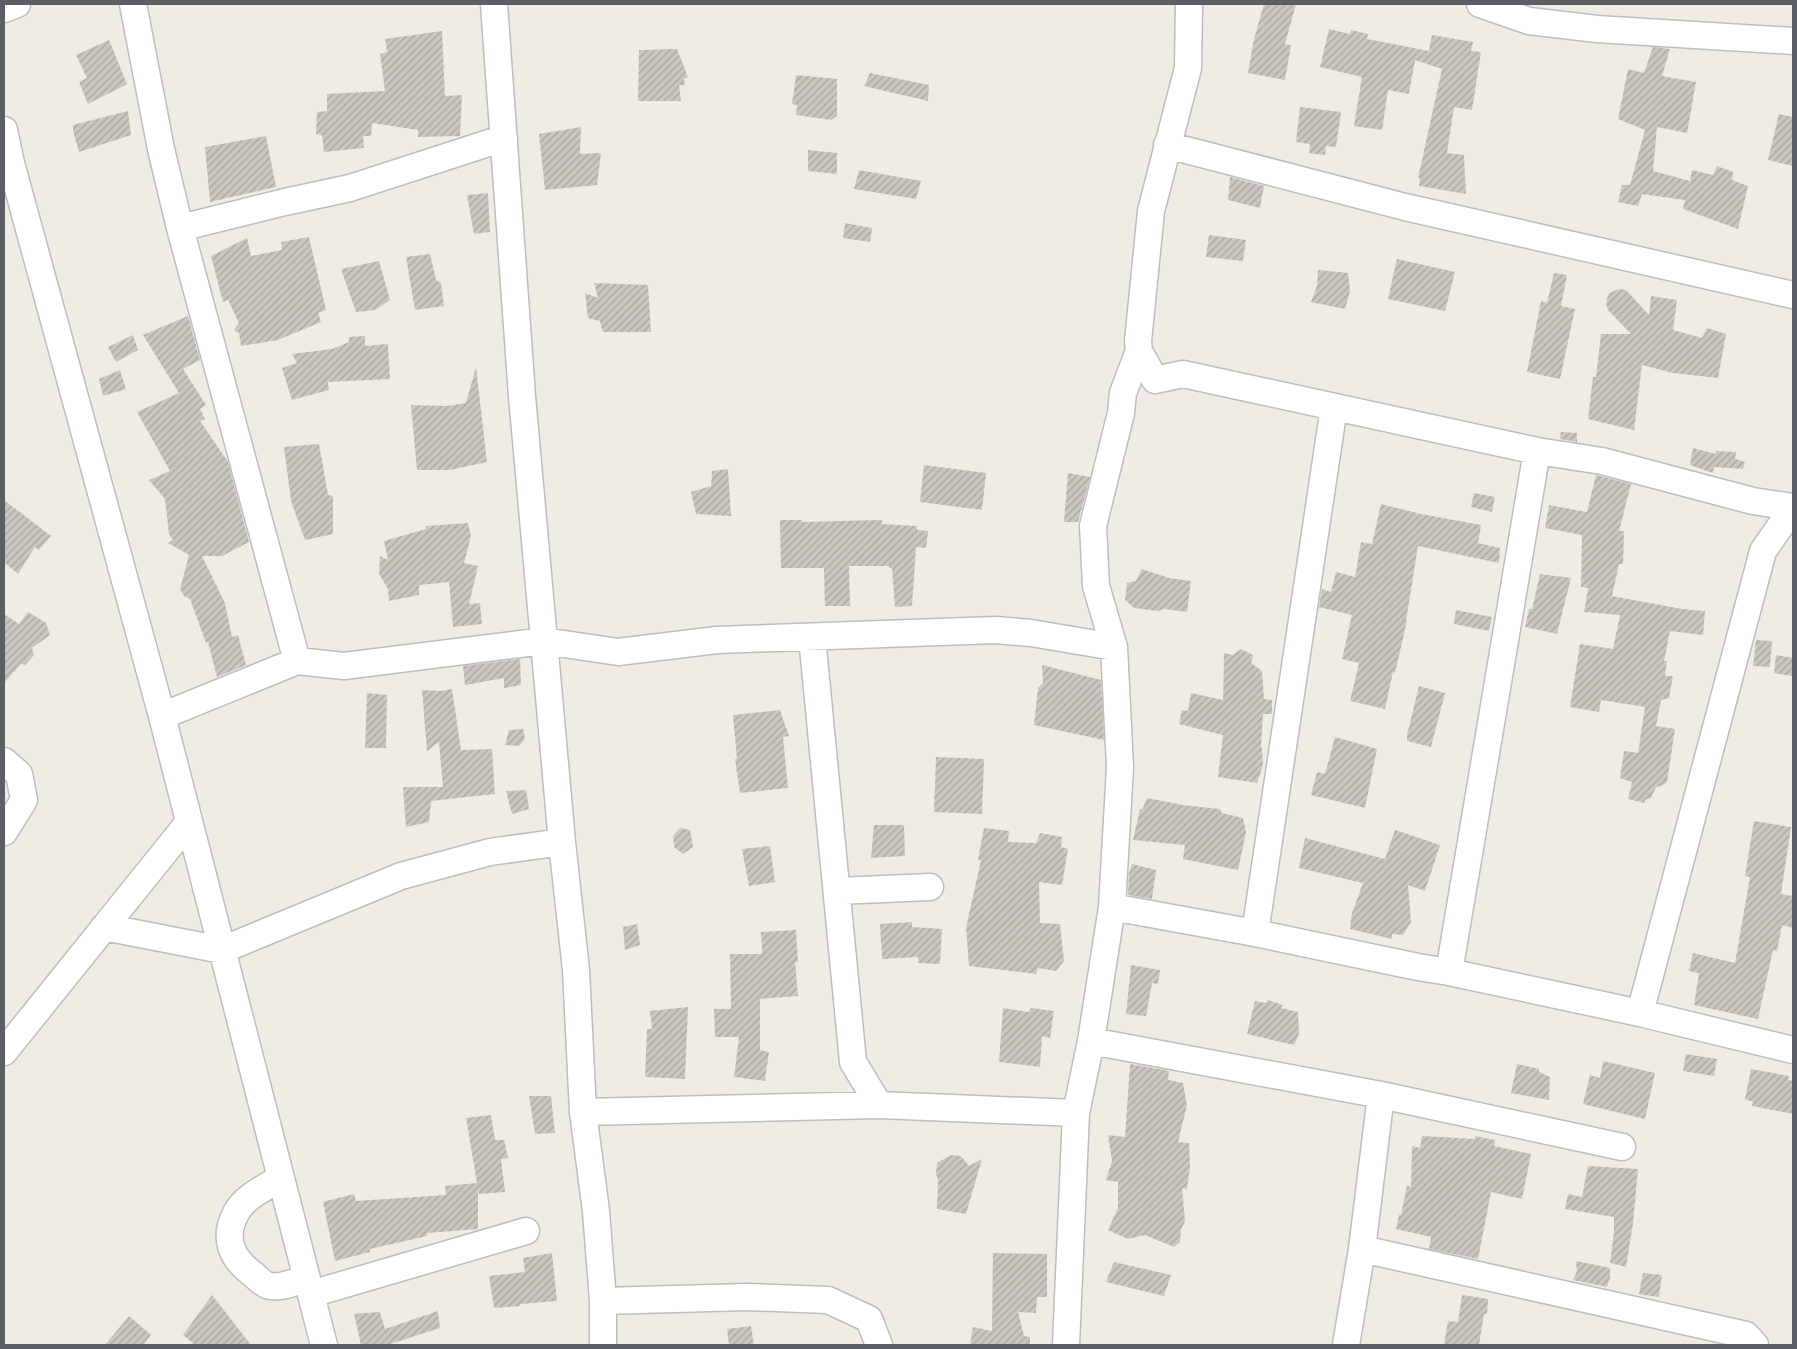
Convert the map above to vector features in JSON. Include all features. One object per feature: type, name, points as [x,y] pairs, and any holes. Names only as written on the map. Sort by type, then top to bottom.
[{"type":"street","points":[[4,9],[17,4]]},
{"type":"street","points":[[133,4],[161,149],[180,228],[297,661]]},
{"type":"street","points":[[494,4],[522,396],[562,842],[576,970],[582,1112],[596,1211],[603,1301],[603,1345]]},
{"type":"street","points":[[1155,380],[1139,351],[1138,341],[1151,211],[1188,68],[1189,4]]},
{"type":"street","points":[[1480,4],[1529,21],[1597,29],[1793,41]]},
{"type":"street","points":[[4,130],[11,163],[162,716],[324,1345]]},
{"type":"street","points":[[180,228],[350,188],[504,138]]},
{"type":"street","points":[[1167,146],[1405,207],[1793,295]]},
{"type":"street","points":[[1066,1345],[1076,1113],[1112,907],[1120,767],[1114,647],[1096,586],[1093,526],[1121,413],[1123,393],[1139,351]]},
{"type":"street","points":[[1121,413],[1155,380],[1183,374],[1537,451],[1602,461],[1753,501],[1793,507],[1763,551],[1640,1013]]},
{"type":"street","points":[[1255,932],[1334,407]]},
{"type":"street","points":[[1448,972],[1537,451]]},
{"type":"street","points":[[1753,501],[1763,551]]},
{"type":"street","points":[[162,716],[297,661],[344,666],[544,641],[618,652],[717,640],[950,630],[995,630],[1031,633],[1114,647]]},
{"type":"street","points":[[812,637],[853,1062],[879,1105]]},
{"type":"street","points":[[4,761],[19,774],[24,800],[4,832]]},
{"type":"street","points":[[4,1052],[189,822]]},
{"type":"street","points":[[104,927],[222,950],[401,876],[490,852],[562,842]]},
{"type":"street","points":[[836,891],[930,887]]},
{"type":"street","points":[[1112,907],[1255,932],[1448,972],[1640,1013],[1793,1050]]},
{"type":"street","points":[[1090,1041],[1381,1095],[1622,1147]]},
{"type":"street","points":[[835,1106],[853,1062]]},
{"type":"street","points":[[1346,1345],[1362,1249],[1381,1095]]},
{"type":"street","points":[[582,1112],[879,1105],[1076,1113]]},
{"type":"street","points":[[281,1178],[252,1195],[236,1211],[229,1231],[231,1249],[240,1265],[267,1285],[282,1287],[309,1286],[526,1232]]},
{"type":"street","points":[[1362,1249],[1746,1335],[1755,1345]]},
{"type":"street","points":[[603,1301],[747,1296],[828,1300],[869,1319],[879,1345]]},
{"type":"building","points":[[1264,4],[1296,4],[1285,44],[1291,45],[1285,80],[1248,73],[1254,39]]},
{"type":"building","points":[[1329,29],[1350,34],[1351,30],[1368,34],[1367,39],[1429,51],[1432,35],[1473,42],[1471,51],[1481,52],[1472,110],[1454,107],[1447,153],[1464,155],[1466,194],[1419,186],[1420,178],[1418,178],[1442,69],[1415,60],[1409,94],[1388,90],[1382,130],[1354,126],[1362,77],[1320,67]]},
{"type":"building","points":[[442,31],[445,96],[462,95],[460,136],[418,137],[418,130],[372,123],[371,136],[363,136],[364,148],[324,152],[322,135],[316,134],[317,112],[327,111],[327,94],[385,91],[380,54],[387,52],[385,39]]},
{"type":"building","points":[[109,40],[127,84],[88,104],[79,82],[87,78],[76,55]]},
{"type":"building","points":[[1653,47],[1670,49],[1662,76],[1696,82],[1687,133],[1657,127],[1653,171],[1690,181],[1692,170],[1713,175],[1717,166],[1733,172],[1732,180],[1748,186],[1738,229],[1683,209],[1685,200],[1642,194],[1638,206],[1618,202],[1622,185],[1630,185],[1645,130],[1618,119],[1628,69],[1644,73]]},
{"type":"building","points":[[677,49],[688,77],[684,79],[685,85],[679,85],[681,101],[638,101],[639,50]]},
{"type":"building","points":[[870,73],[929,85],[928,101],[864,86]]},
{"type":"building","points":[[796,75],[837,79],[837,116],[831,120],[796,115],[797,105],[792,104]]},
{"type":"building","points":[[1300,107],[1341,112],[1336,147],[1326,146],[1325,155],[1309,153],[1310,144],[1296,142]]},
{"type":"building","points":[[128,111],[131,135],[79,152],[73,125]]},
{"type":"building","points":[[1779,114],[1793,117],[1793,166],[1768,160]]},
{"type":"building","points":[[581,127],[580,154],[601,153],[597,185],[545,190],[539,134]]},
{"type":"building","points":[[266,136],[276,187],[210,202],[205,147]]},
{"type":"building","points":[[808,150],[837,153],[837,174],[808,171]]},
{"type":"building","points":[[859,170],[921,181],[916,199],[854,189]]},
{"type":"building","points":[[1230,177],[1264,186],[1260,208],[1228,200]]},
{"type":"building","points":[[488,193],[490,232],[474,234],[467,195]]},
{"type":"building","points":[[845,223],[872,228],[870,242],[843,238]]},
{"type":"building","points":[[1209,235],[1246,240],[1243,261],[1206,257]]},
{"type":"building","points":[[309,237],[326,310],[318,313],[321,322],[278,340],[241,346],[239,333],[234,330],[239,323],[228,300],[223,302],[211,256],[247,238],[251,256],[282,250],[281,242]]},
{"type":"building","points":[[430,254],[436,280],[441,283],[444,306],[415,310],[406,257]]},
{"type":"building","points":[[1397,259],[1455,272],[1445,311],[1388,299]]},
{"type":"building","points":[[379,261],[390,300],[375,310],[356,312],[341,269]]},
{"type":"building","points":[[1318,270],[1348,273],[1350,291],[1345,309],[1311,302],[1317,286]]},
{"type":"building","points":[[1554,273],[1567,275],[1561,306],[1575,309],[1560,379],[1527,372],[1541,301],[1547,303]]},
{"type":"building","points":[[594,283],[648,285],[651,332],[603,332],[600,321],[588,318],[585,293],[598,298]]},
{"type":"building","points":[[1622,289],[1627,291],[1649,315],[1651,296],[1677,300],[1673,330],[1702,338],[1707,328],[1726,334],[1718,378],[1673,373],[1642,365],[1634,430],[1588,419],[1593,377],[1596,377],[1601,334],[1631,334],[1608,310],[1606,304],[1610,293]]},
{"type":"building","points":[[188,316],[200,360],[183,369],[206,405],[200,409],[205,419],[200,421],[228,462],[249,542],[222,556],[202,556],[225,603],[232,637],[238,635],[246,665],[217,677],[208,642],[206,643],[190,599],[184,596],[180,589],[189,555],[168,543],[173,540],[169,534],[165,499],[149,480],[170,471],[137,412],[179,393],[143,335]]},
{"type":"building","points":[[133,335],[138,350],[116,362],[108,347]]},
{"type":"building","points":[[365,336],[365,346],[388,344],[390,379],[328,382],[329,390],[292,400],[282,368],[297,363],[292,354],[332,349],[349,342],[349,337]]},
{"type":"building","points":[[476,367],[487,462],[450,470],[417,470],[411,405],[447,406],[466,403]]},
{"type":"building","points":[[120,370],[126,389],[103,396],[99,379]]},
{"type":"building","points":[[1561,432],[1577,433],[1577,442],[1560,439]]},
{"type":"building","points":[[319,444],[328,495],[333,496],[333,534],[305,540],[291,501],[284,447]]},
{"type":"building","points":[[1693,448],[1716,454],[1716,451],[1736,452],[1735,459],[1745,462],[1743,469],[1714,467],[1713,473],[1690,465]]},
{"type":"building","points":[[924,465],[986,473],[982,510],[920,502]]},
{"type":"building","points":[[728,469],[731,516],[696,514],[691,492],[711,486],[712,471]]},
{"type":"building","points":[[1068,473],[1090,477],[1078,522],[1064,522]]},
{"type":"building","points":[[1596,475],[1631,484],[1619,531],[1624,531],[1623,564],[1619,564],[1612,596],[1682,609],[1705,611],[1703,635],[1670,631],[1664,661],[1667,661],[1665,676],[1673,676],[1669,698],[1661,700],[1656,726],[1675,729],[1667,782],[1656,787],[1651,798],[1646,799],[1644,803],[1628,799],[1632,782],[1620,778],[1624,751],[1638,753],[1645,707],[1601,700],[1599,712],[1570,707],[1580,644],[1613,649],[1620,615],[1584,612],[1588,588],[1581,587],[1582,535],[1545,528],[1549,505],[1587,512]]},
{"type":"building","points":[[1474,493],[1495,497],[1492,512],[1471,507]]},
{"type":"building","points":[[4,500],[51,536],[39,550],[35,547],[18,574],[4,562]]},
{"type":"building","points":[[1381,504],[1421,514],[1481,525],[1478,543],[1500,548],[1499,563],[1418,546],[1407,621],[1385,709],[1350,701],[1359,663],[1342,659],[1352,615],[1319,607],[1322,589],[1331,592],[1336,572],[1355,577],[1361,542],[1372,544]]},
{"type":"building","points":[[780,520],[802,520],[802,522],[882,520],[882,524],[917,526],[917,530],[928,531],[926,548],[916,547],[912,606],[895,607],[892,568],[889,568],[889,566],[849,566],[850,606],[825,606],[824,568],[781,568]]},
{"type":"building","points":[[468,523],[471,536],[464,563],[478,566],[469,604],[480,603],[482,624],[453,627],[449,582],[419,585],[419,595],[389,601],[388,589],[379,574],[380,556],[388,560],[384,541],[426,529],[426,526]]},
{"type":"building","points":[[1142,569],[1169,578],[1191,581],[1187,612],[1134,608],[1125,600],[1127,583],[1136,581]]},
{"type":"building","points":[[1540,574],[1571,578],[1557,634],[1525,627],[1529,609],[1532,609]]},
{"type":"building","points":[[1456,610],[1492,617],[1489,631],[1454,624]]},
{"type":"building","points":[[28,612],[46,623],[50,635],[32,648],[34,655],[25,665],[21,664],[4,683],[4,614],[19,624]]},
{"type":"building","points":[[1756,640],[1772,641],[1770,667],[1753,666]]},
{"type":"building","points":[[1241,649],[1253,655],[1251,663],[1262,671],[1264,699],[1272,700],[1272,714],[1263,714],[1261,748],[1263,765],[1257,783],[1218,777],[1223,735],[1179,724],[1182,710],[1188,711],[1191,693],[1223,700],[1224,653],[1233,655]]},
{"type":"building","points":[[1776,655],[1793,658],[1793,676],[1774,673]]},
{"type":"building","points":[[520,659],[521,685],[504,688],[504,678],[465,685],[463,666]]},
{"type":"building","points":[[1042,665],[1101,680],[1104,740],[1034,725],[1038,688],[1043,683]]},
{"type":"building","points":[[1419,686],[1445,693],[1431,747],[1407,741]]},
{"type":"building","points":[[452,689],[461,750],[492,749],[495,794],[431,801],[429,822],[406,827],[403,787],[443,787],[439,742],[427,751],[422,690],[441,691]]},
{"type":"building","points":[[367,693],[387,695],[386,748],[365,748]]},
{"type":"building","points":[[780,710],[789,736],[783,737],[788,788],[740,793],[735,759],[737,759],[733,715]]},
{"type":"building","points":[[523,729],[525,739],[519,746],[505,745],[509,730]]},
{"type":"building","points":[[1335,737],[1377,749],[1365,808],[1311,795],[1317,772],[1325,774]]},
{"type":"building","points":[[936,757],[984,759],[982,814],[934,812]]},
{"type":"building","points":[[526,790],[529,809],[512,814],[506,791]]},
{"type":"building","points":[[1147,798],[1183,805],[1220,809],[1222,813],[1243,818],[1246,832],[1238,870],[1183,859],[1185,845],[1133,840],[1140,809],[1142,810]]},
{"type":"building","points":[[1754,821],[1791,827],[1781,894],[1793,896],[1793,928],[1782,925],[1777,951],[1773,950],[1758,1019],[1694,1005],[1699,973],[1689,971],[1693,953],[1735,963],[1750,877],[1745,876]]},
{"type":"building","points":[[874,825],[904,825],[905,856],[871,858]]},
{"type":"building","points":[[680,828],[690,830],[693,847],[683,854],[674,847],[673,836]]},
{"type":"building","points":[[984,828],[1009,831],[1008,842],[1036,843],[1040,833],[1062,837],[1061,847],[1068,849],[1062,885],[1039,882],[1040,923],[1060,924],[1064,961],[1056,971],[1038,968],[1036,974],[969,966],[966,928],[981,860],[978,860]]},
{"type":"building","points":[[1395,830],[1440,845],[1425,891],[1408,885],[1411,922],[1403,935],[1392,934],[1392,939],[1350,929],[1352,913],[1363,883],[1299,868],[1305,838],[1385,859]]},
{"type":"building","points":[[770,846],[775,882],[749,886],[742,849]]},
{"type":"building","points":[[1132,864],[1156,870],[1152,899],[1128,895],[1129,873]]},
{"type":"building","points":[[912,922],[912,927],[942,929],[940,964],[918,963],[918,957],[882,959],[880,924]]},
{"type":"building","points":[[637,924],[640,945],[625,950],[623,927]]},
{"type":"building","points":[[796,930],[798,962],[795,962],[798,996],[760,999],[760,1050],[769,1052],[765,1081],[734,1077],[739,1037],[715,1037],[714,1009],[731,1009],[730,954],[762,954],[761,932]]},
{"type":"building","points":[[1131,965],[1160,970],[1158,984],[1152,983],[1146,1016],[1126,1014]]},
{"type":"building","points":[[1268,1000],[1283,1005],[1281,1008],[1298,1012],[1299,1034],[1294,1045],[1247,1034],[1255,1001],[1266,1003]]},
{"type":"building","points":[[688,1007],[685,1079],[645,1077],[647,1029],[652,1029],[650,1011]]},
{"type":"building","points":[[1003,1008],[1029,1012],[1031,1008],[1054,1011],[1050,1038],[1042,1036],[1040,1067],[999,1062]]},
{"type":"building","points":[[1686,1054],[1717,1059],[1714,1076],[1683,1071]]},
{"type":"building","points":[[1603,1061],[1655,1073],[1645,1119],[1583,1104],[1590,1075],[1600,1078]]},
{"type":"building","points":[[1130,1064],[1169,1071],[1168,1080],[1183,1083],[1187,1105],[1178,1142],[1189,1143],[1190,1167],[1187,1189],[1182,1188],[1185,1221],[1181,1230],[1180,1242],[1174,1247],[1145,1235],[1128,1239],[1108,1230],[1118,1208],[1118,1182],[1106,1180],[1112,1161],[1108,1135],[1125,1137]]},
{"type":"building","points":[[1517,1064],[1539,1069],[1539,1072],[1550,1077],[1549,1100],[1511,1093]]},
{"type":"building","points":[[1751,1069],[1789,1076],[1788,1080],[1793,1081],[1793,1114],[1752,1106],[1753,1102],[1745,1099]]},
{"type":"building","points":[[529,1096],[551,1096],[555,1133],[535,1134]]},
{"type":"building","points":[[491,1115],[495,1140],[504,1140],[508,1158],[501,1159],[505,1192],[479,1194],[478,1186],[478,1229],[427,1233],[427,1236],[370,1249],[370,1252],[335,1261],[323,1202],[354,1194],[356,1201],[446,1195],[445,1186],[477,1183],[466,1118]]},
{"type":"building","points":[[1422,1136],[1475,1139],[1475,1136],[1495,1140],[1494,1146],[1531,1154],[1522,1199],[1491,1192],[1478,1259],[1429,1249],[1431,1237],[1396,1229],[1407,1186],[1411,1187],[1412,1146],[1420,1148]]},
{"type":"building","points":[[951,1155],[961,1156],[969,1166],[982,1159],[966,1214],[937,1209],[937,1163]]},
{"type":"building","points":[[1588,1166],[1638,1169],[1633,1223],[1626,1267],[1610,1263],[1614,1217],[1565,1209],[1568,1194],[1582,1197]]},
{"type":"building","points":[[552,1253],[557,1301],[494,1308],[489,1276],[525,1272],[523,1258]]},
{"type":"building","points":[[993,1253],[1047,1254],[1047,1297],[1037,1297],[1036,1313],[1018,1312],[1024,1336],[1030,1337],[1030,1345],[970,1345],[973,1327],[992,1331]]},
{"type":"building","points":[[1576,1261],[1610,1268],[1610,1278],[1607,1287],[1573,1280],[1577,1271]]},
{"type":"building","points":[[1114,1262],[1171,1275],[1164,1296],[1106,1282]]},
{"type":"building","points":[[1643,1273],[1662,1275],[1659,1297],[1639,1294]]},
{"type":"building","points":[[212,1295],[251,1345],[195,1345],[183,1335]]},
{"type":"building","points":[[1462,1295],[1488,1299],[1487,1314],[1484,1314],[1479,1345],[1444,1345],[1448,1321],[1458,1322]]},
{"type":"building","points":[[438,1311],[440,1328],[387,1345],[361,1345],[354,1314],[380,1312],[385,1329]]},
{"type":"building","points":[[129,1316],[151,1335],[143,1345],[105,1345]]},
{"type":"building","points":[[751,1326],[754,1345],[729,1345],[727,1329]]}]
